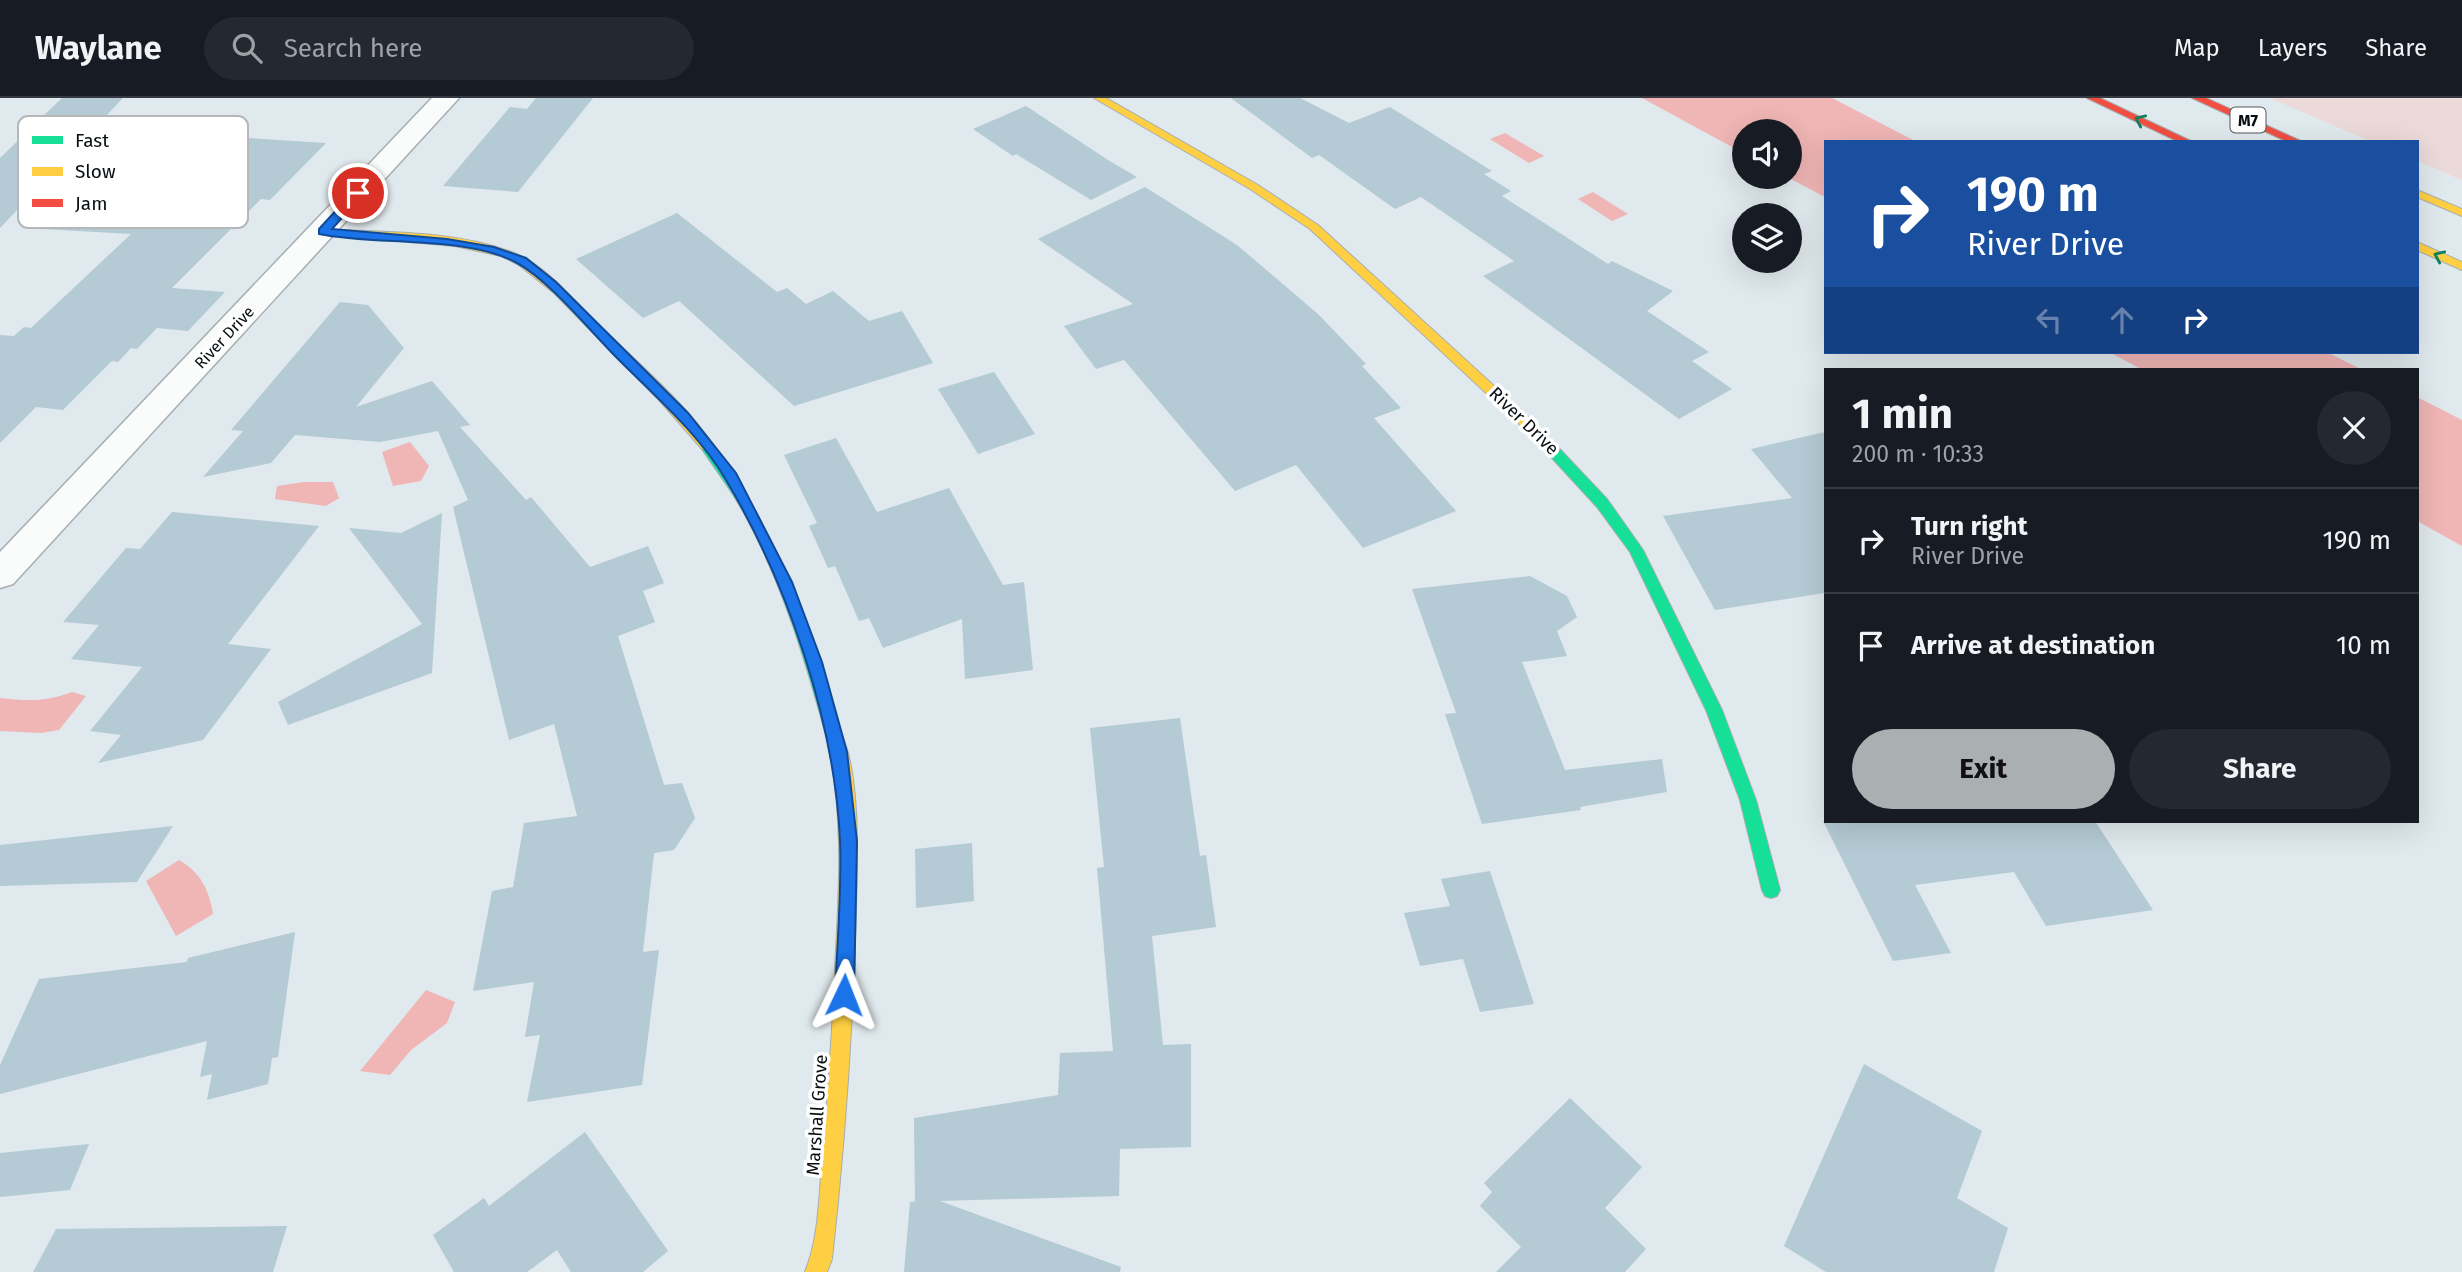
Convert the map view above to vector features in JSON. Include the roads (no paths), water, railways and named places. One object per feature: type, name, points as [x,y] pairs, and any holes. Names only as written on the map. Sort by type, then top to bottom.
[{"type":"main road","name":"River Drive","points":[[1098,98],[1254,187],[1314,227],[1550,444],[1602,503],[1636,550],[1714,710],[1748,800],[1771,890]]},
{"type":"main road","points":[[2092,98],[2184,140]]},
{"type":"main road","name":"M7","points":[[2197,98],[2293,140]]},
{"type":"main road","points":[[2419,194],[2462,213]]},
{"type":"main road","name":"Marshall Grove","points":[[323,232],[447,242],[494,251],[522,261],[551,285],[683,416],[732,477],[784,582],[815,662],[839,752],[849,841],[844,995],[834,1158],[821,1259],[816,1272]]},
{"type":"main road","points":[[2419,247],[2462,266]]},
{"type":"street","name":"River Drive","points":[[0,575],[446,98]]}]
